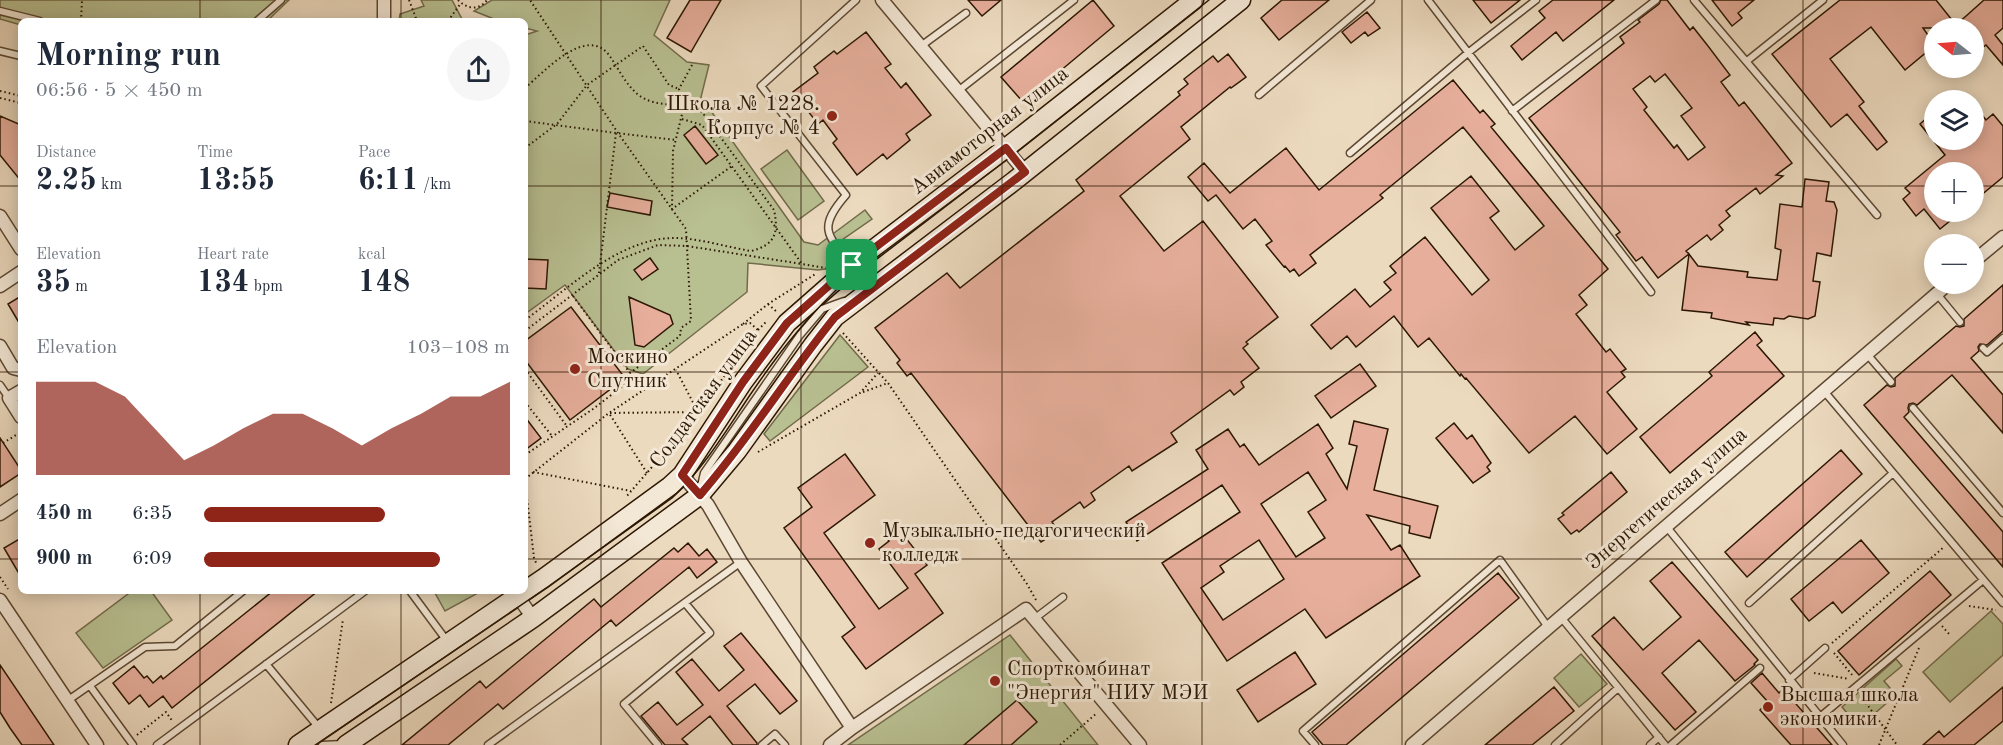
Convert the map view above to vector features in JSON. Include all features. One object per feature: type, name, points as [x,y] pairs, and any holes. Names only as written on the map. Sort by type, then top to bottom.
[{"type":"main road","name":"Авиамоторная улица","points":[[814,298],[852,265],[1006,148],[1194,0]]},
{"type":"main road","points":[[347,745],[533,618],[700,495],[737,451],[813,345],[865,294],[1025,172],[1241,0]]},
{"type":"main road","name":"Солдатская улица","points":[[528,586],[658,496],[682,475],[743,382],[787,323],[814,298]]},
{"type":"main road","name":"Солдатская улица","points":[[298,745],[321,737],[516,594]]},
{"type":"street","points":[[384,0],[384,18]]},
{"type":"street","points":[[882,0],[1025,172]]},
{"type":"street","points":[[0,216],[18,244]]},
{"type":"street","points":[[1984,253],[2003,237]]},
{"type":"street","points":[[0,285],[18,274]]},
{"type":"street","name":"Энергетическая улица","points":[[1412,745],[1936,294]]},
{"type":"street","points":[[0,346],[13,368],[18,369]]},
{"type":"street","points":[[18,393],[9,398],[18,412]]},
{"type":"street","points":[[682,475],[708,505],[741,562],[852,728]]},
{"type":"street","points":[[0,514],[18,502]]},
{"type":"street","points":[[516,594],[533,618]]},
{"type":"street","points":[[0,600],[96,745]]},
{"type":"street","points":[[830,745],[1026,609],[1140,745]]},
{"type":"lane","points":[[260,18],[281,0]]},
{"type":"lane","points":[[852,265],[831,241],[828,231],[829,220],[834,208],[846,195],[761,86],[856,0]]},
{"type":"lane","points":[[958,91],[1074,0]]},
{"type":"lane","points":[[1259,95],[1371,0]]},
{"type":"lane","points":[[1428,0],[1651,292]]},
{"type":"lane","points":[[1350,153],[1469,52],[1536,0]]},
{"type":"lane","points":[[1512,111],[1656,0]]},
{"type":"lane","points":[[1694,0],[1877,216]]},
{"type":"lane","points":[[1747,61],[1823,0]]},
{"type":"lane","points":[[0,11],[28,18]]},
{"type":"lane","points":[[921,46],[966,13]]},
{"type":"lane","points":[[0,51],[18,55]]},
{"type":"lane","points":[[700,495],[704,473],[800,335],[822,309],[865,294]]},
{"type":"lane","points":[[1936,294],[1960,322]]},
{"type":"lane","points":[[1983,348],[1987,352],[2003,338]]},
{"type":"lane","points":[[1866,353],[1891,382]]},
{"type":"lane","points":[[0,385],[9,398]]},
{"type":"lane","points":[[1823,390],[2003,603]]},
{"type":"lane","points":[[1913,408],[2003,513]]},
{"type":"lane","points":[[1749,603],[1893,473]]},
{"type":"lane","points":[[1666,525],[1842,745]]},
{"type":"lane","points":[[1315,745],[1302,731],[1500,560],[1548,627]]},
{"type":"lane","points":[[488,745],[741,562]]},
{"type":"lane","points":[[1820,717],[1983,579]]},
{"type":"lane","points":[[66,702],[145,646],[175,646],[239,594]]},
{"type":"lane","points":[[157,745],[361,594]]},
{"type":"lane","points":[[412,594],[448,644]]},
{"type":"lane","points":[[1034,619],[1063,597]]},
{"type":"lane","points":[[658,745],[624,704],[710,633],[685,603]]},
{"type":"lane","points":[[1560,616],[1665,745]]},
{"type":"lane","points":[[1789,680],[1825,648]]},
{"type":"lane","points":[[266,664],[321,737],[347,745]]},
{"type":"lane","points":[[1671,745],[1760,668]]},
{"type":"lane","points":[[90,686],[132,743]]},
{"type":"lane","points":[[1555,745],[1618,688]]},
{"type":"lane","points":[[762,745],[775,734],[785,745]]},
{"type":"lane","points":[[1650,745],[1659,737]]},
{"type":"path","points":[[81,18],[82,0]]},
{"type":"path","points":[[410,0],[416,18]]},
{"type":"path","points":[[450,18],[460,1],[473,8],[484,4],[487,0]]},
{"type":"path","points":[[528,452],[593,409],[628,382],[630,373],[680,336],[681,328],[691,321],[686,229],[617,133],[530,0]]},
{"type":"path","points":[[528,86],[567,54],[583,45],[602,48],[639,95],[657,103],[695,108],[707,117],[774,210],[776,221],[776,232],[770,242],[761,249],[752,251],[686,240],[657,239],[614,255],[528,318]]},
{"type":"path","points":[[528,146],[557,124],[587,85],[643,46],[669,85],[679,89]]},
{"type":"path","points":[[672,209],[673,151],[684,106],[679,89],[692,65]]},
{"type":"path","points":[[0,91],[18,95]]},
{"type":"path","points":[[0,98],[18,102]]},
{"type":"path","points":[[528,121],[676,140]]},
{"type":"path","points":[[599,275],[617,133]]},
{"type":"path","points":[[672,209],[732,166]]},
{"type":"path","points":[[528,328],[618,260],[658,245],[687,246],[802,264]]},
{"type":"path","points":[[528,477],[609,413],[826,267]]},
{"type":"path","points":[[572,295],[630,373]]},
{"type":"path","points":[[836,321],[888,383],[1027,584]]},
{"type":"path","points":[[626,497],[698,412],[758,330],[750,323],[743,324]]},
{"type":"path","points":[[676,370],[698,412]]},
{"type":"path","points":[[860,393],[879,372]]},
{"type":"path","points":[[528,373],[566,426]]},
{"type":"path","points":[[750,456],[860,393],[888,383]]},
{"type":"path","points":[[528,406],[552,435]]},
{"type":"path","points":[[609,413],[698,412]]},
{"type":"path","points":[[609,413],[647,472]]},
{"type":"path","points":[[3,443],[18,434]]},
{"type":"path","points":[[533,472],[631,491]]},
{"type":"path","points":[[528,506],[537,566]]},
{"type":"path","points":[[1799,671],[1857,680],[1828,646],[1950,541]]},
{"type":"path","points":[[1954,604],[2003,611]]},
{"type":"path","points":[[330,709],[345,606]]},
{"type":"path","points":[[1879,745],[1927,627]]},
{"type":"path","points":[[1863,699],[1898,745]]},
{"type":"path","points":[[132,743],[166,712],[178,729]]},
{"type":"path","points":[[1060,745],[1097,713]]},
{"type":"green space","points":[[0,0],[289,0],[270,18],[18,18],[18,24],[0,19]]},
{"type":"green space","points":[[421,0],[452,0],[461,18],[399,18],[400,14],[424,6]]},
{"type":"green space","points":[[492,0],[670,0],[654,35],[687,62],[709,65],[701,97],[804,242],[818,245],[865,210],[872,219],[829,249],[841,267],[818,270],[748,263],[747,292],[643,374],[628,369],[565,285],[528,312],[528,34],[537,31],[528,29],[528,18],[492,18],[474,11]]},
{"type":"green space","points":[[787,150],[824,201],[798,220],[761,169]]},
{"type":"green space","points":[[840,335],[868,367],[770,441],[764,434]]},
{"type":"green space","points":[[128,594],[153,594],[172,620],[103,668],[76,633]]},
{"type":"green space","points":[[436,594],[476,594],[445,611]]},
{"type":"green space","points":[[1991,611],[2003,624],[2003,655],[1950,702],[1923,672]]},
{"type":"green space","name":"Спорткомбинат \"Энергия\" НИУ МЭИ","points":[[1010,635],[1098,745],[848,745]]},
{"type":"green space","points":[[1581,654],[1607,684],[1579,707],[1554,678]]},
{"type":"green space","points":[[1896,659],[1902,666],[1884,681],[1896,695],[1859,727],[1842,707]]},
{"type":"building","points":[[690,0],[721,0],[691,52],[667,38]]},
{"type":"building","points":[[968,0],[1001,0],[982,16]]},
{"type":"building","points":[[1093,0],[1114,26],[1023,102],[1001,77]]},
{"type":"building","points":[[1282,0],[1329,0],[1279,40],[1261,18]]},
{"type":"building","points":[[1473,0],[1520,0],[1491,23]]},
{"type":"building","points":[[1553,0],[1614,0],[1563,41],[1556,32],[1522,60],[1511,46],[1545,18],[1539,11]]},
{"type":"building","points":[[1661,0],[1667,0],[1690,30],[1693,27],[1730,75],[1721,82],[1739,106],[1744,102],[1792,163],[1776,175],[1783,176],[1760,194],[1756,188],[1726,211],[1730,216],[1719,225],[1723,230],[1711,240],[1707,235],[1686,251],[1689,254],[1658,278],[1642,257],[1636,261],[1616,235],[1620,232],[1529,118],[1624,43],[1620,37]],"holes":[[[1665,74],[1692,108],[1681,116],[1705,147],[1688,160],[1677,145],[1674,148],[1644,110],[1647,107],[1633,89],[1650,76],[1655,82]]]},
{"type":"building","points":[[1712,0],[1754,0],[1738,13],[1742,18],[1732,26]]},
{"type":"building","points":[[1840,0],[1936,0],[1950,18],[1924,18],[1924,54],[1905,70],[1871,27],[1830,59],[1864,102],[1859,106],[1887,142],[1877,150],[1847,114],[1831,127],[1772,54]]},
{"type":"building","points":[[1984,0],[2003,0],[2003,28],[1995,35],[2003,45],[2003,65],[1986,45],[1984,46],[1984,18],[1964,18]]},
{"type":"building","points":[[1367,12],[1380,28],[1368,36],[1365,32],[1351,43],[1342,32]]},
{"type":"building","points":[[866,32],[891,64],[885,68],[901,88],[906,83],[931,115],[906,134],[910,140],[887,159],[883,154],[857,175],[833,143],[837,139],[823,120],[818,124],[793,92],[818,73],[814,67],[834,51],[837,54]]},
{"type":"building","points":[[1228,54],[1246,77],[1230,87],[1181,127],[1190,139],[1120,196],[1164,251],[1203,221],[1278,317],[1246,342],[1248,344],[1243,348],[1259,368],[1241,382],[1244,387],[1234,395],[1230,390],[1171,433],[1177,442],[1132,471],[1129,466],[1091,493],[1095,500],[1084,508],[1080,502],[1052,522],[1058,531],[1041,542],[911,373],[907,376],[897,363],[900,360],[875,328],[947,273],[960,288],[1084,191],[1076,180],[1180,95],[1178,92],[1188,84],[1184,79],[1213,56],[1218,62]]},
{"type":"building","points":[[1453,80],[1480,113],[1483,110],[1495,124],[1491,127],[1608,269],[1579,295],[1587,305],[1576,314],[1606,352],[1610,349],[1626,369],[1621,372],[1625,377],[1607,392],[1637,429],[1607,454],[1575,416],[1529,453],[1429,338],[1418,347],[1394,316],[1356,347],[1347,336],[1331,349],[1311,325],[1355,289],[1370,307],[1391,290],[1384,282],[1396,273],[1390,266],[1425,237],[1472,295],[1489,280],[1431,208],[1471,176],[1499,211],[1490,218],[1515,250],[1544,226],[1463,127],[1380,195],[1383,198],[1310,255],[1316,263],[1299,276],[1294,269],[1290,272],[1284,267],[1266,245],[1272,241],[1255,219],[1243,229],[1216,195],[1208,201],[1188,177],[1204,163],[1230,193],[1286,148],[1319,190]]},
{"type":"building","points":[[1993,114],[2003,126],[2003,177],[1984,193],[1984,162],[1937,162],[1945,155],[1941,150],[1984,150],[1984,118],[1986,120]]},
{"type":"building","points":[[0,116],[18,124],[18,177],[0,155]]},
{"type":"building","points":[[695,126],[718,155],[706,164],[684,135]]},
{"type":"building","points":[[1924,172],[1924,209],[1916,216],[1903,199],[1910,193],[1905,188]]},
{"type":"building","points":[[1805,179],[1829,182],[1826,201],[1834,202],[1837,210],[1831,256],[1817,253],[1813,281],[1820,282],[1815,316],[1808,319],[1789,316],[1784,319],[1774,318],[1773,325],[1746,322],[1749,325],[1711,318],[1712,313],[1682,310],[1689,254],[1698,266],[1748,272],[1747,277],[1777,280],[1781,250],[1775,248],[1780,204],[1802,207]]},
{"type":"building","points":[[610,193],[652,201],[650,215],[607,207]]},
{"type":"building","points":[[1934,222],[1949,222],[1940,229]]},
{"type":"building","points":[[650,258],[658,269],[642,280],[634,270]]},
{"type":"building","points":[[528,259],[548,260],[546,289],[528,288]]},
{"type":"building","points":[[2003,285],[2003,331],[1987,345],[1980,344],[1979,351],[1971,358],[2003,395],[2003,433],[1952,375],[1917,405],[1909,404],[1909,412],[1904,417],[2003,532],[2003,567],[1864,405],[1887,385],[1895,386],[1895,378],[1956,326],[1964,326],[1964,319]]},
{"type":"building","points":[[629,297],[670,315],[673,324],[644,347],[635,345]]},
{"type":"building","points":[[18,298],[18,321],[8,304]]},
{"type":"building","name":"Москино Спутник","points":[[571,307],[625,378],[570,420],[528,364],[528,339]]},
{"type":"building","points":[[1755,332],[1762,341],[1757,345],[1784,376],[1670,473],[1640,437],[1712,376],[1709,372]]},
{"type":"building","points":[[1360,364],[1376,386],[1331,418],[1315,396]]},
{"type":"building","points":[[528,421],[541,438],[528,448]]},
{"type":"building","points":[[1354,421],[1388,429],[1374,490],[1438,506],[1430,538],[1409,533],[1410,526],[1367,515],[1391,550],[1400,545],[1420,576],[1326,638],[1305,609],[1227,661],[1162,563],[1240,512],[1222,485],[1137,541],[1126,522],[1208,469],[1196,450],[1228,429],[1240,447],[1244,444],[1259,465],[1318,424],[1333,448],[1326,454],[1347,489],[1357,446],[1349,444]],"holes":[[[1308,472],[1326,500],[1308,512],[1325,538],[1296,557],[1261,504]],[[1259,540],[1284,579],[1223,620],[1201,588],[1224,572],[1220,566]]]},
{"type":"building","points":[[1454,423],[1467,439],[1472,435],[1491,463],[1487,467],[1490,471],[1473,483],[1436,438]]},
{"type":"building","points":[[0,438],[18,465],[18,475],[0,487]]},
{"type":"building","points":[[1841,450],[1862,474],[1747,577],[1725,552]]},
{"type":"building","points":[[845,454],[875,495],[824,533],[879,609],[908,588],[879,549],[889,541],[886,537],[898,528],[927,565],[915,574],[943,613],[866,669],[842,637],[855,627],[784,528],[812,507],[798,488]]},
{"type":"building","points":[[1611,472],[1627,492],[1579,532],[1577,530],[1571,534],[1558,519],[1564,515],[1562,513]]},
{"type":"building","points":[[18,540],[18,572],[4,548]]},
{"type":"building","points":[[1861,540],[1889,573],[1842,613],[1833,602],[1809,621],[1791,599]]},
{"type":"building","points":[[688,543],[699,556],[707,549],[717,562],[697,578],[689,567],[616,626],[611,620],[503,709],[498,704],[448,745],[402,745],[480,681],[486,688],[594,599],[601,607],[674,548],[678,552]]},
{"type":"building","points":[[1672,562],[1758,660],[1735,681],[1699,640],[1662,673],[1696,712],[1675,730],[1592,636],[1614,617],[1643,650],[1681,617],[1650,581]]},
{"type":"building","points":[[1930,571],[1951,595],[1859,675],[1838,651]]},
{"type":"building","points":[[1498,573],[1519,598],[1346,745],[1323,745],[1312,732]]},
{"type":"building","points":[[269,594],[314,594],[172,708],[163,696],[149,707],[140,695],[129,704],[113,683],[134,666],[144,678],[147,676],[153,683],[161,676],[163,679]]},
{"type":"building","points":[[741,633],[797,701],[780,714],[755,684],[727,706],[757,745],[733,745],[710,716],[682,739],[688,745],[665,745],[641,716],[658,702],[677,725],[703,705],[676,672],[692,659],[719,691],[744,670],[724,646]]},
{"type":"building","points":[[1295,652],[1316,684],[1258,722],[1237,690]]},
{"type":"building","points":[[0,665],[54,745],[22,745],[10,728],[0,712]]},
{"type":"building","points":[[1762,673],[1779,693],[1783,689],[1832,745],[1791,745],[1760,710],[1768,702],[1751,683]]},
{"type":"building","points":[[1554,687],[1574,711],[1532,745],[1485,745]]},
{"type":"building","points":[[2003,687],[2003,721],[1974,745],[1923,745],[1939,731],[1944,737]]},
{"type":"building","points":[[1017,700],[1037,722],[1011,745],[964,745]]},
{"type":"tram line","points":[[316,745],[549,586],[672,498],[704,462],[784,348],[808,319],[849,278],[1012,156],[1209,0]]},
{"type":"place","name":"Школа № 1228. Корпус № 4","points":[[832,116]]},
{"type":"place","name":"Москино Спутник","points":[[575,369]]},
{"type":"place","name":"Музыкально-педагогический колледж","points":[[870,543]]},
{"type":"place","name":"Спорткомбинат \"Энергия\" НИУ МЭИ","points":[[995,681]]},
{"type":"place","name":"Высшая школа экономики","points":[[1768,707]]},
{"type":"route","points":[[1006,148],[1025,172],[835,317],[737,451],[700,495],[682,475],[709,433],[787,323],[852,265],[1006,148]]}]
